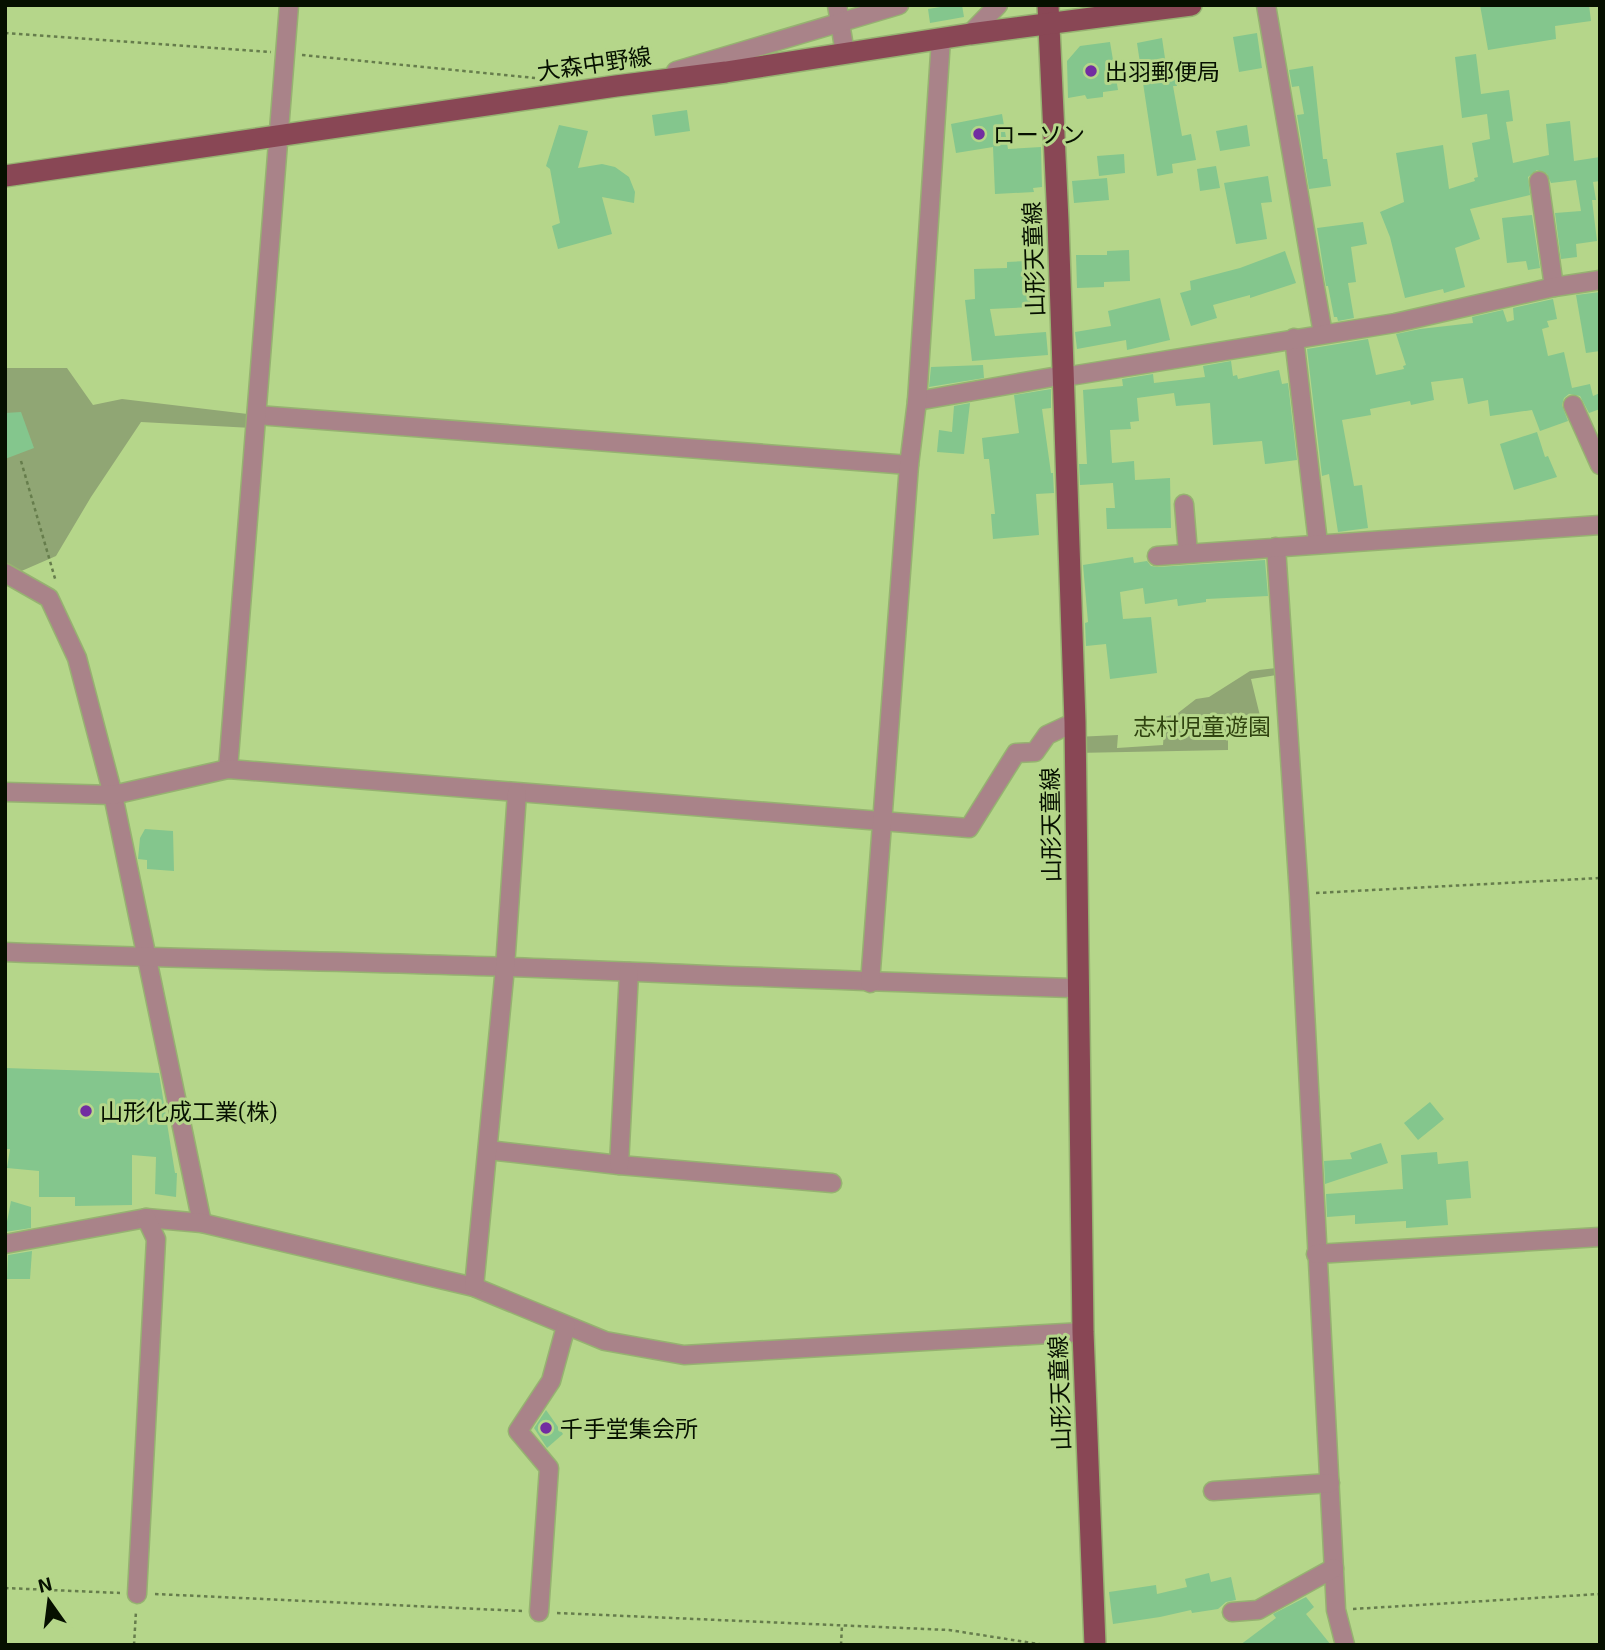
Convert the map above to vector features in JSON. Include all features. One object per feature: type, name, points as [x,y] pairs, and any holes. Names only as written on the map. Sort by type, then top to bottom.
[{"type":"main road","name":"大森中野線","points":[[5,176],[941,39],[1049,15],[1191,5]]},
{"type":"main road","name":"山形天童線","points":[[1049,15],[1075,722],[1083,1332],[1095,1645]]},
{"type":"street","points":[[228,769],[289,5]]},
{"type":"street","points":[[639,83],[838,13],[899,5]]},
{"type":"street","points":[[970,34],[998,5]]},
{"type":"street","points":[[1266,5],[1323,334]]},
{"type":"street","points":[[838,13],[845,53]]},
{"type":"street","points":[[870,983],[909,466],[918,401],[941,39]]},
{"type":"street","points":[[1539,181],[1555,287]]},
{"type":"street","points":[[918,401],[1395,323],[1555,287],[1600,280]]},
{"type":"street","points":[[1294,338],[1318,543]]},
{"type":"street","points":[[1573,405],[1600,465]]},
{"type":"street","points":[[257,415],[909,466]]},
{"type":"street","points":[[1184,504],[1188,553]]},
{"type":"street","points":[[1157,556],[1600,525]]},
{"type":"street","points":[[1276,547],[1299,894],[1336,1610],[1345,1645]]},
{"type":"street","points":[[5,573],[49,598],[76,658],[113,795],[202,1223]]},
{"type":"street","points":[[5,792],[113,795],[228,769],[970,828],[1016,753],[1035,752],[1047,735],[1075,722]]},
{"type":"street","points":[[474,1287],[505,967],[517,793]]},
{"type":"street","points":[[5,952],[1079,988]]},
{"type":"street","points":[[619,1166],[629,972]]},
{"type":"street","points":[[488,1150],[619,1166],[832,1183]]},
{"type":"street","points":[[136,1594],[156,1239],[146,1218]]},
{"type":"street","points":[[5,1244],[146,1218],[202,1223],[474,1287],[605,1341],[684,1355],[1083,1332]]},
{"type":"street","points":[[1316,1254],[1600,1237]]},
{"type":"street","points":[[539,1612],[549,1468],[518,1431],[551,1381],[566,1326]]},
{"type":"street","points":[[1213,1491],[1330,1483]]},
{"type":"street","points":[[1232,1612],[1258,1610],[1334,1568]]},
{"type":"path","points":[[5,33],[286,53],[547,79]]},
{"type":"path","points":[[21,461],[61,596],[54,609]]},
{"type":"path","points":[[1299,894],[1600,878]]},
{"type":"path","points":[[5,1588],[949,1630],[1045,1645]]},
{"type":"path","points":[[134,1645],[136,1594]]},
{"type":"path","points":[[1336,1610],[1600,1594]]},
{"type":"path","points":[[841,1645],[842,1626]]},
{"type":"green space","points":[[5,368],[67,368],[93,405],[122,399],[257,415],[252,428],[141,422],[56,556],[10,576],[5,573]]},
{"type":"green space","name":"志村児童遊園","points":[[1284,667],[1284,674],[1251,679],[1262,724],[1228,728],[1228,750],[1075,753],[1075,737],[1118,735],[1117,748],[1163,745],[1165,717],[1178,713],[1196,699],[1209,697],[1250,671]]},
{"type":"building","points":[[962,5],[964,17],[930,23],[928,9]]},
{"type":"building","points":[[1480,5],[1589,5],[1591,21],[1555,26],[1556,39],[1488,50]]},
{"type":"building","points":[[1257,33],[1262,68],[1239,72],[1233,37]]},
{"type":"building","points":[[1162,38],[1166,65],[1173,64],[1177,86],[1173,86],[1182,136],[1191,134],[1196,160],[1172,164],[1173,173],[1157,176],[1137,43]]},
{"type":"building","points":[[1110,42],[1118,90],[1103,92],[1103,97],[1087,99],[1085,95],[1068,98],[1067,61],[1080,46]]},
{"type":"building","points":[[1476,54],[1481,94],[1509,90],[1513,121],[1506,122],[1513,163],[1549,155],[1546,124],[1570,121],[1574,161],[1600,157],[1600,181],[1593,182],[1596,200],[1592,200],[1597,241],[1576,244],[1577,257],[1561,259],[1555,213],[1581,211],[1576,180],[1551,183],[1547,174],[1537,170],[1528,177],[1530,195],[1470,209],[1480,239],[1455,248],[1465,287],[1444,293],[1443,289],[1405,298],[1390,237],[1380,212],[1404,202],[1396,153],[1443,145],[1449,189],[1475,181],[1474,178],[1478,177],[1472,143],[1490,139],[1487,114],[1462,118],[1455,57]]},
{"type":"building","points":[[1313,66],[1323,159],[1327,159],[1331,186],[1309,189],[1297,115],[1304,114],[1299,86],[1292,87],[1289,70]]},
{"type":"building","points":[[687,110],[690,131],[655,136],[652,115]]},
{"type":"building","points":[[1002,114],[1008,149],[1041,147],[1042,187],[1033,188],[1034,192],[995,194],[993,147],[956,153],[951,124]]},
{"type":"building","points":[[559,125],[588,131],[578,168],[602,164],[615,167],[629,177],[635,192],[634,203],[602,197],[612,234],[558,249],[552,226],[560,223],[550,169],[546,166]]},
{"type":"building","points":[[1247,125],[1250,146],[1220,151],[1216,131]]},
{"type":"building","points":[[1124,154],[1125,173],[1099,176],[1097,156]]},
{"type":"building","points":[[1216,166],[1220,188],[1200,191],[1197,169]]},
{"type":"building","points":[[1268,176],[1272,202],[1261,203],[1267,239],[1236,244],[1224,183]]},
{"type":"building","points":[[1107,178],[1109,200],[1074,203],[1072,181]]},
{"type":"building","points":[[1532,215],[1540,268],[1528,270],[1526,261],[1507,263],[1502,218]]},
{"type":"building","points":[[1363,222],[1367,244],[1351,247],[1356,282],[1348,283],[1354,318],[1338,321],[1337,317],[1334,317],[1326,286],[1317,228]]},
{"type":"building","points":[[1129,250],[1130,281],[1104,282],[1104,287],[1077,288],[1076,255],[1107,255],[1107,251]]},
{"type":"building","points":[[1285,251],[1296,283],[1250,298],[1250,295],[1213,305],[1217,318],[1191,326],[1180,293],[1191,290],[1190,281],[1240,268]]},
{"type":"building","points":[[1025,261],[1025,277],[1042,277],[1046,300],[1030,300],[1031,307],[990,309],[995,336],[1046,332],[1048,355],[972,361],[965,300],[975,299],[974,269],[1007,268],[1007,262]]},
{"type":"building","points":[[1600,292],[1600,351],[1586,353],[1576,295]]},
{"type":"building","points":[[1160,298],[1170,340],[1127,350],[1126,340],[1077,349],[1075,332],[1111,326],[1108,311]]},
{"type":"building","points":[[1553,299],[1557,319],[1547,321],[1549,327],[1542,329],[1548,356],[1564,352],[1572,388],[1590,384],[1593,396],[1600,393],[1600,409],[1589,413],[1580,396],[1569,394],[1562,405],[1568,421],[1540,431],[1532,410],[1490,416],[1488,400],[1468,404],[1463,378],[1431,382],[1434,400],[1411,405],[1410,401],[1370,409],[1371,415],[1342,420],[1354,486],[1362,485],[1368,528],[1338,532],[1329,474],[1322,476],[1307,349],[1368,339],[1376,375],[1404,369],[1403,366],[1406,365],[1396,334],[1473,323],[1472,317],[1503,310],[1507,322],[1514,320],[1513,308]]},
{"type":"building","points":[[1231,361],[1233,376],[1237,375],[1238,379],[1279,370],[1282,384],[1288,383],[1297,460],[1265,464],[1262,441],[1213,445],[1210,403],[1176,406],[1174,393],[1137,398],[1139,421],[1130,422],[1131,429],[1110,430],[1112,463],[1134,461],[1135,480],[1170,478],[1171,528],[1107,529],[1106,508],[1115,508],[1113,483],[1080,485],[1079,464],[1087,464],[1083,390],[1123,386],[1122,379],[1153,374],[1154,383],[1205,377],[1203,366]]},
{"type":"building","points":[[983,365],[984,378],[929,387],[931,367]]},
{"type":"building","points":[[1051,389],[1051,408],[1042,409],[1054,493],[1036,494],[1039,535],[993,539],[991,514],[995,514],[989,459],[984,459],[982,438],[1019,433],[1014,395]]},
{"type":"building","points":[[970,403],[964,454],[937,452],[939,430],[952,432],[954,406]]},
{"type":"building","points":[[21,412],[34,448],[5,459],[5,413]]},
{"type":"building","points":[[1537,432],[1545,457],[1548,456],[1557,477],[1514,490],[1500,444]]},
{"type":"building","points":[[1133,557],[1134,563],[1147,561],[1151,566],[1158,567],[1265,560],[1268,596],[1206,599],[1206,602],[1178,606],[1177,599],[1145,604],[1143,588],[1120,592],[1123,619],[1151,617],[1157,673],[1110,679],[1106,644],[1086,646],[1085,623],[1088,622],[1083,565]]},
{"type":"building","points":[[145,829],[173,831],[174,871],[147,869],[147,860],[138,859],[140,838]]},
{"type":"building","name":"山形化成工業(株)","points":[[5,1068],[159,1073],[177,1173],[176,1197],[155,1194],[156,1157],[132,1155],[132,1205],[75,1206],[75,1197],[39,1197],[39,1171],[7,1168],[10,1149],[5,1149]]},
{"type":"building","points":[[1430,1102],[1444,1119],[1418,1140],[1404,1123]]},
{"type":"building","points":[[1381,1143],[1388,1163],[1325,1184],[1324,1161],[1352,1159],[1350,1153]]},
{"type":"building","points":[[1437,1152],[1438,1164],[1468,1161],[1471,1198],[1446,1200],[1448,1225],[1406,1228],[1406,1221],[1355,1224],[1355,1215],[1327,1217],[1326,1194],[1403,1189],[1401,1155]]},
{"type":"building","points":[[11,1201],[31,1207],[31,1228],[5,1232]]},
{"type":"building","points":[[32,1251],[30,1279],[7,1279],[8,1255]]},
{"type":"building","name":"千手堂集会所","points":[[546,1410],[563,1434],[547,1448],[534,1428]]},
{"type":"building","points":[[1209,1573],[1211,1582],[1231,1577],[1236,1600],[1226,1602],[1218,1609],[1192,1613],[1191,1610],[1113,1624],[1109,1592],[1156,1585],[1157,1594],[1187,1587],[1185,1579]]},
{"type":"building","points":[[1306,1597],[1314,1607],[1306,1614],[1331,1645],[1240,1645],[1276,1618],[1273,1614]]},
{"type":"place","name":"出羽郵便局","points":[[1091,71]]},
{"type":"place","name":"ローソン","points":[[979,134]]},
{"type":"place","name":"山形化成工業(株)","points":[[86,1111]]},
{"type":"place","name":"千手堂集会所","points":[[546,1428]]}]
